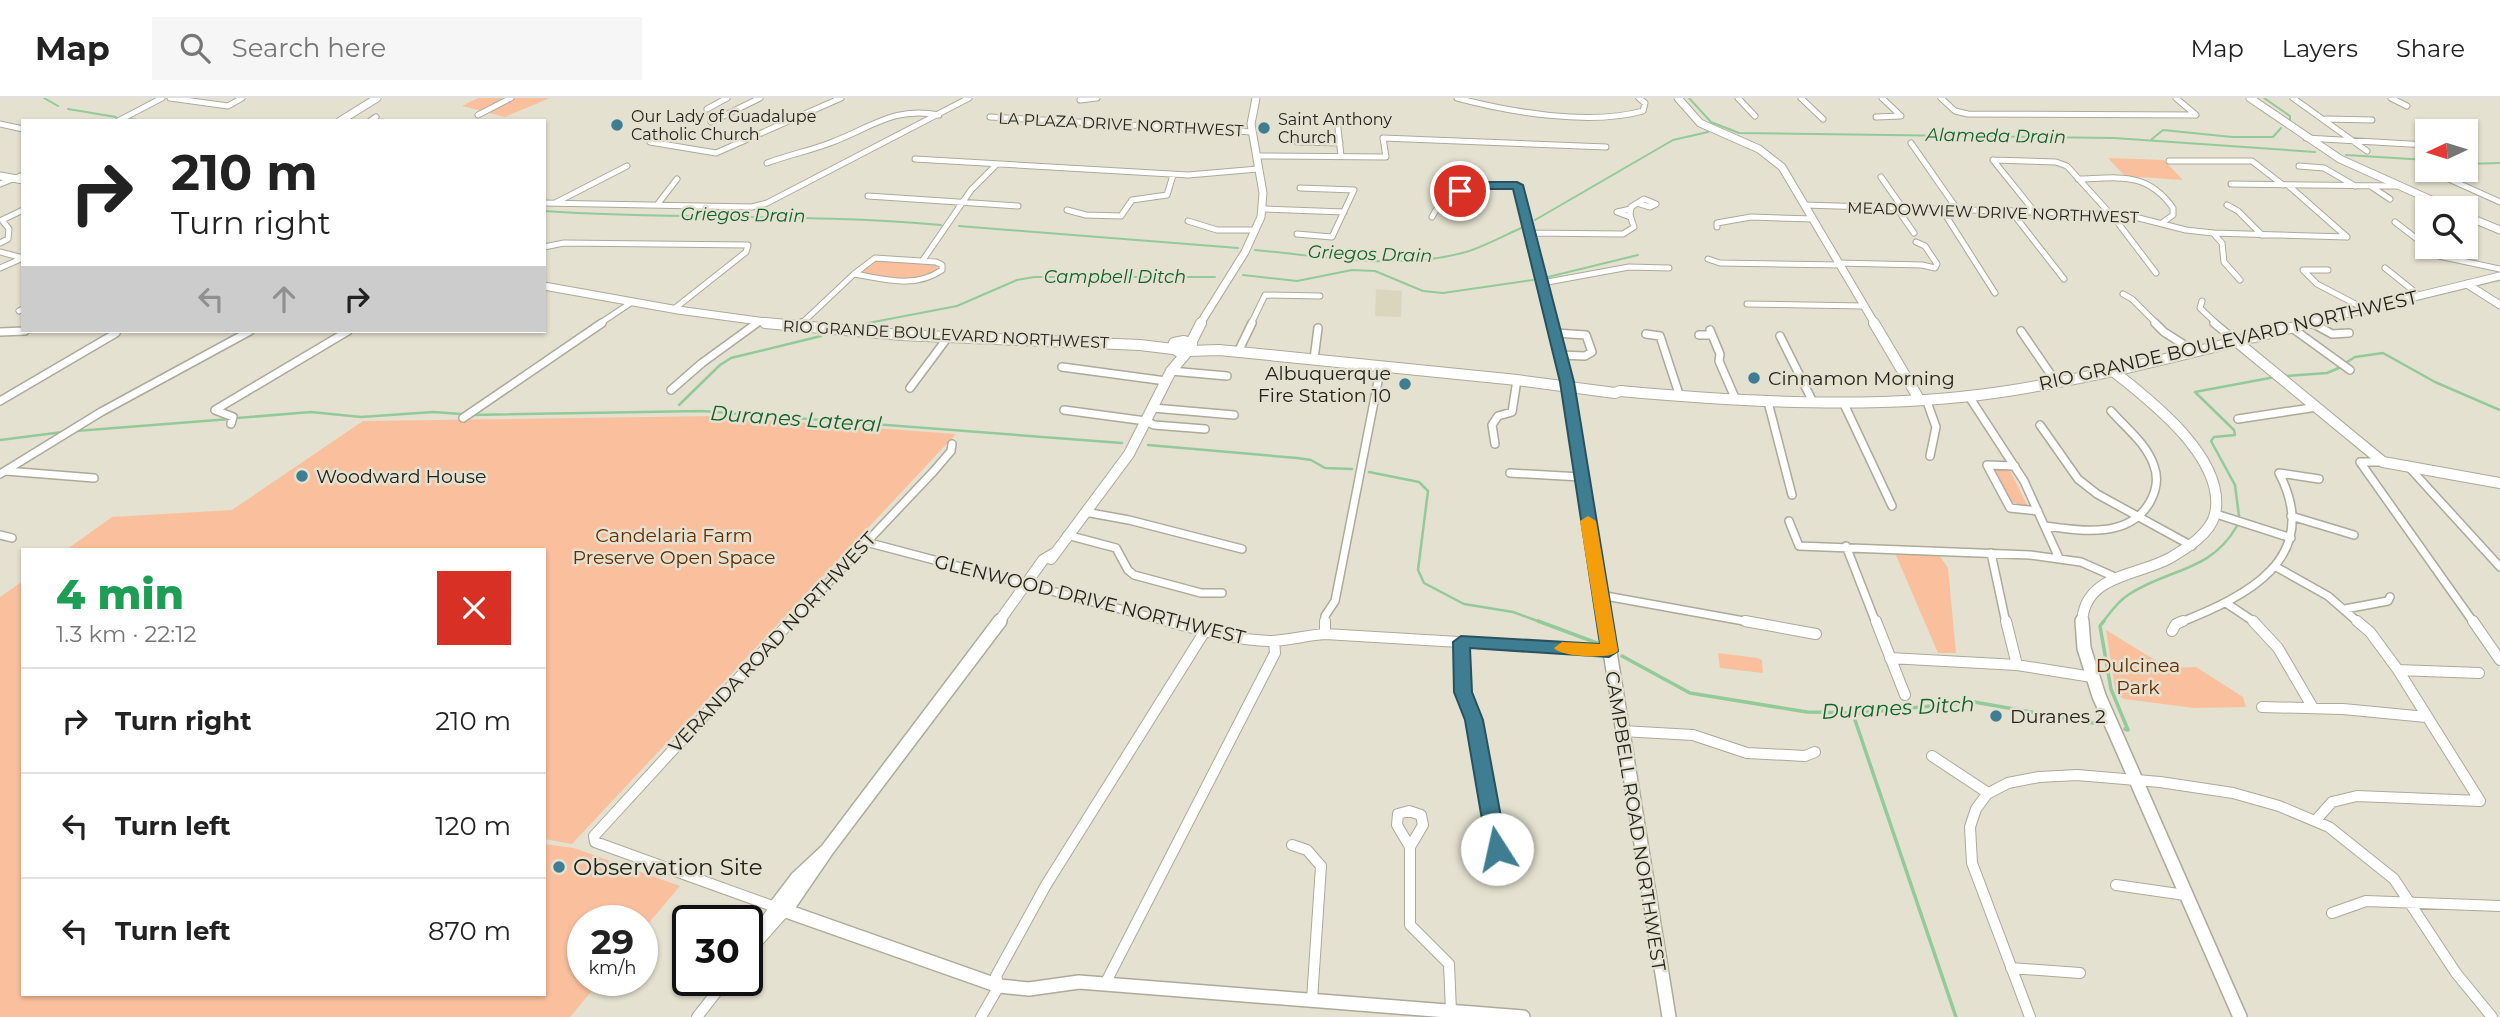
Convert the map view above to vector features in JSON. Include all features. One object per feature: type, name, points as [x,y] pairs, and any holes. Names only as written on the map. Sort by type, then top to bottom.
[{"type":"street","points":[[122,119],[162,98]]},
{"type":"street","points":[[170,98],[228,106],[242,98]]},
{"type":"street","points":[[343,119],[377,98]]},
{"type":"street","points":[[478,115],[511,98]]},
{"type":"street","points":[[706,109],[727,98]]},
{"type":"street","points":[[711,122],[760,98]]},
{"type":"street","points":[[650,142],[716,153],[841,98]]},
{"type":"street","points":[[546,203],[740,208],[767,203],[969,98]]},
{"type":"street","points":[[1080,100],[1097,98]]},
{"type":"street","points":[[763,929],[827,850],[1009,609],[1019,603],[1029,585],[1050,562],[1052,554],[1129,454],[1170,374],[1190,347],[1197,329],[1256,230],[1263,209],[1252,132],[1251,115],[1256,98]]},
{"type":"street","points":[[1457,98],[1472,103],[1524,110],[1633,115],[1646,108],[1639,98]]},
{"type":"street","points":[[1678,98],[1700,123],[1753,146],[1772,157],[1782,167],[1937,426],[1938,436],[1930,456]]},
{"type":"street","points":[[1738,98],[1755,116]]},
{"type":"street","points":[[1801,98],[1823,120]]},
{"type":"street","points":[[1876,117],[1901,116],[1882,98]]},
{"type":"street","points":[[1941,98],[1960,113],[2196,115],[2176,98]]},
{"type":"street","points":[[2250,98],[2340,159],[2422,196]]},
{"type":"street","points":[[2391,98],[2407,106]]},
{"type":"street","points":[[2298,99],[2367,151]]},
{"type":"street","points":[[767,163],[833,142],[891,113],[919,111],[939,115]]},
{"type":"street","name":"LA PLAZA DRIVE NORTHWEST","points":[[990,117],[1252,132]]},
{"type":"street","points":[[1337,119],[1341,156]]},
{"type":"street","points":[[2324,119],[2372,120]]},
{"type":"street","points":[[0,124],[21,129]]},
{"type":"street","points":[[2304,136],[2415,144]]},
{"type":"street","points":[[1256,156],[1385,157],[1383,138],[1606,147]]},
{"type":"street","points":[[1297,142],[1340,143]]},
{"type":"street","points":[[1912,143],[1957,209]]},
{"type":"street","points":[[915,159],[1173,175],[1258,169]]},
{"type":"street","points":[[2034,211],[1993,160],[2056,162],[2067,166],[2157,273]]},
{"type":"street","points":[[2169,161],[2252,161],[2285,185]]},
{"type":"street","points":[[923,260],[963,202],[996,165]]},
{"type":"street","points":[[553,204],[627,166]]},
{"type":"street","points":[[2299,166],[2324,168],[2356,186]]},
{"type":"street","points":[[1067,210],[1086,215],[1121,216],[1132,200],[1167,195],[1173,175]]},
{"type":"street","points":[[0,176],[21,178]]},
{"type":"street","points":[[1881,177],[1914,233]]},
{"type":"street","points":[[0,184],[13,178]]},
{"type":"street","points":[[656,205],[677,178]]},
{"type":"street","points":[[2078,179],[2143,179],[2153,184],[2173,208],[2173,215],[2162,223]]},
{"type":"street","points":[[2456,182],[2500,202]]},
{"type":"street","points":[[2231,184],[2399,186]]},
{"type":"street","name":"CAMPBELL ROAD NORTHWEST","points":[[1432,216],[1443,199],[1460,191],[1517,185],[1567,385],[1669,1017]]},
{"type":"street","name":"MEADOWVIEW DRIVE NORTHWEST","points":[[1804,205],[2110,214],[2137,216],[2213,233],[2347,237],[2285,185]]},
{"type":"street","points":[[2370,186],[2390,199]]},
{"type":"street","points":[[1297,234],[1332,237],[1353,190],[1300,188]]},
{"type":"street","points":[[868,196],[1018,206]]},
{"type":"street","points":[[1630,217],[1616,212],[1640,204]]},
{"type":"street","points":[[2227,205],[2238,211],[2262,235]]},
{"type":"street","points":[[1941,208],[1995,293]]},
{"type":"street","points":[[1263,209],[1344,212]]},
{"type":"street","points":[[1529,233],[1619,235],[1634,227],[1630,217],[1631,209]]},
{"type":"street","points":[[0,243],[8,239],[9,229],[1,220],[21,211]]},
{"type":"street","points":[[2011,211],[2064,279]]},
{"type":"street","points":[[1717,227],[1717,223],[1721,221],[1744,218],[1812,219]]},
{"type":"street","points":[[1188,221],[1217,230],[1256,230]]},
{"type":"street","points":[[2478,221],[2500,230]]},
{"type":"street","points":[[2395,222],[2438,256],[2455,261],[2483,262],[2500,269]]},
{"type":"street","points":[[2213,233],[2222,243],[2224,262],[2240,280]]},
{"type":"street","points":[[1708,259],[1720,262],[1922,265],[1935,268],[1937,264],[1925,246],[1916,242]]},
{"type":"street","points":[[546,247],[564,243],[748,245],[746,252],[674,309]]},
{"type":"street","points":[[0,252],[21,257]]},
{"type":"street","points":[[799,326],[854,274],[875,258],[923,260],[942,265],[942,270],[925,281],[913,282],[854,274]]},
{"type":"street","points":[[0,268],[21,259]]},
{"type":"street","points":[[1542,283],[1629,267],[1669,268]]},
{"type":"street","points":[[2385,268],[2420,296]]},
{"type":"street","points":[[2328,270],[2303,270],[2317,284],[2365,309]]},
{"type":"street","name":"RIO GRANDE BOULEVARD NORTHWEST","points":[[546,286],[674,309],[799,326],[948,337],[1175,345],[1517,380],[1524,383],[1567,385],[1615,393],[1620,391],[1768,402],[1843,402],[1968,395],[2109,372],[2500,276]]},
{"type":"street","points":[[2467,285],[2500,305]]},
{"type":"street","points":[[2123,294],[2132,299],[2164,332],[2194,351]]},
{"type":"street","points":[[1238,352],[1265,295],[1320,296]]},
{"type":"street","points":[[2202,301],[2200,308],[2203,313],[2383,462]]},
{"type":"street","points":[[463,418],[632,302]]},
{"type":"street","points":[[1747,304],[1863,306]]},
{"type":"street","points":[[671,390],[702,363],[758,322]]},
{"type":"street","points":[[2312,323],[2332,334],[2349,333]]},
{"type":"street","points":[[1314,359],[1318,328]]},
{"type":"street","points":[[2292,328],[2350,370]]},
{"type":"street","points":[[1170,374],[1175,345],[1197,329]]},
{"type":"street","points":[[0,332],[21,331]]},
{"type":"street","points":[[2021,331],[2056,382]]},
{"type":"street","points":[[1699,335],[1711,332],[1720,354],[1719,361],[1736,400]]},
{"type":"street","points":[[0,401],[115,333]]},
{"type":"street","points":[[3,473],[101,411],[246,333]]},
{"type":"street","points":[[233,420],[215,410],[345,333]]},
{"type":"street","points":[[1555,333],[1586,335],[1592,352],[1585,356],[1560,355]]},
{"type":"street","points":[[1646,334],[1660,335],[1680,397]]},
{"type":"street","points":[[1780,336],[1813,402]]},
{"type":"street","points":[[910,388],[948,337]]},
{"type":"street","points":[[1325,634],[1323,623],[1335,601],[1381,366]]},
{"type":"street","points":[[1062,367],[1227,376]]},
{"type":"street","points":[[2109,372],[2144,397],[2182,433],[2205,459],[2217,494],[2216,514],[2208,529],[2192,546],[2155,564],[2115,577],[2097,590],[2086,604],[2082,635],[2092,677],[2240,1017]]},
{"type":"street","points":[[1495,444],[1492,425],[1498,416],[1513,409],[1517,380]]},
{"type":"street","points":[[1968,395],[2015,466],[2059,558]]},
{"type":"street","points":[[1768,402],[1792,495]]},
{"type":"street","points":[[1843,402],[1892,506]]},
{"type":"street","points":[[2238,419],[2317,407]]},
{"type":"street","points":[[1153,408],[1234,415]]},
{"type":"street","points":[[1064,410],[1146,421],[1154,425],[1205,429]]},
{"type":"street","points":[[2046,526],[2103,531],[2138,517],[2150,505],[2158,477],[2149,456],[2111,411]]},
{"type":"street","points":[[2040,425],[2078,479],[2096,494],[2192,546]]},
{"type":"street","name":"VERANDA ROAD NORTHWEST","points":[[780,909],[595,842],[594,836],[933,472],[951,451],[953,444]]},
{"type":"street","points":[[2500,483],[2407,465],[2360,462],[2500,660]]},
{"type":"street","points":[[2015,466],[1987,465],[2010,508],[2038,511]]},
{"type":"street","points":[[2407,465],[2500,567]]},
{"type":"street","points":[[3,473],[94,478]]},
{"type":"street","points":[[1510,473],[1581,477]]},
{"type":"street","points":[[2172,631],[2176,624],[2253,590],[2278,568],[2291,538],[2291,504],[2279,473],[2319,479]]},
{"type":"street","points":[[1085,512],[1129,520],[1242,549]]},
{"type":"street","points":[[2216,514],[2291,538]]},
{"type":"street","points":[[2291,516],[2354,535]]},
{"type":"street","points":[[1789,521],[1800,546],[1809,548],[1846,545],[2059,558],[2091,566],[2115,577]]},
{"type":"street","points":[[0,535],[12,538]]},
{"type":"street","points":[[1067,535],[1116,548],[1128,570],[1134,575],[1201,593],[1222,593]]},
{"type":"street","name":"GLENWOOD DRIVE NORTHWEST","points":[[866,542],[1234,639],[1274,641],[1300,635],[1325,634],[1609,651]]},
{"type":"street","points":[[1846,545],[1905,695]]},
{"type":"street","points":[[1991,553],[2000,576],[2009,644],[2017,664]]},
{"type":"street","points":[[2278,568],[2312,586],[2345,609],[2370,632],[2398,670],[2480,801],[2357,796],[2337,798],[2322,808],[2316,820]]},
{"type":"street","points":[[1600,595],[1816,634]]},
{"type":"street","points":[[2345,609],[2388,601],[2390,597]]},
{"type":"street","points":[[2226,603],[2263,629],[2279,646],[2314,708]]},
{"type":"street","points":[[981,1017],[999,986],[996,976],[1046,885],[1205,631]]},
{"type":"street","points":[[1105,984],[1275,653],[1274,641]]},
{"type":"street","points":[[1461,642],[1463,692],[1474,720],[1497,849]]},
{"type":"street","points":[[1890,658],[2017,664],[2092,677]]},
{"type":"street","points":[[2398,670],[2479,673]]},
{"type":"street","points":[[2262,707],[2314,708],[2426,717]]},
{"type":"street","points":[[1622,731],[1693,735],[1747,753],[1805,756],[1815,752]]},
{"type":"street","points":[[1932,756],[1988,793]]},
{"type":"street","points":[[2030,1017],[1972,863],[1968,842],[1971,822],[1988,793],[2012,781],[2059,774],[2136,781],[2260,800],[2316,820],[2378,863],[2414,903],[2437,945],[2492,1017]]},
{"type":"street","points":[[1292,845],[1307,850],[1321,866],[1312,1000]]},
{"type":"street","points":[[1410,847],[1410,925],[1449,964],[1451,1011]]},
{"type":"street","points":[[2116,885],[2185,895]]},
{"type":"street","points":[[2332,914],[2367,901],[2500,906]]},
{"type":"street","points":[[780,909],[1016,990],[1038,990],[1079,982],[1523,1017]]},
{"type":"street","points":[[763,932],[780,909]]},
{"type":"street","points":[[2011,968],[2080,973]]},
{"type":"street","points":[[697,1017],[713,996]]},
{"type":"shaded area","points":[[1376,289],[1402,291],[1401,317],[1375,316]]},
{"type":"green space","points":[[478,98],[550,98],[505,117],[462,106]]},
{"type":"green space","points":[[2108,158],[2164,160],[2183,180],[2125,176]]},
{"type":"green space","points":[[875,260],[931,263],[936,265],[938,270],[932,275],[913,279],[890,278],[862,272]]},
{"type":"green space","name":"Candelaria Farm Preserve Open Space","points":[[716,416],[956,434],[572,844],[546,839],[546,548],[69,548],[112,517],[232,510],[363,421]]},
{"type":"green space","points":[[2000,468],[2010,470],[2028,507],[2012,502],[1996,472]]},
{"type":"green space","points":[[1895,553],[1939,555],[1948,568],[1956,653],[1938,653]]},
{"type":"green space","points":[[21,582],[21,996],[546,996],[546,844],[574,848],[680,886],[658,912],[658,905],[567,905],[567,996],[588,996],[570,1017],[0,1017],[0,597]]},
{"type":"green space","name":"Dulcinea Park","points":[[2106,630],[2168,668],[2196,667],[2243,697],[2246,707],[2194,708],[2124,699],[2116,694]]},
{"type":"green space","points":[[1718,653],[1758,658],[1762,660],[1763,673],[1720,668]]},
{"type":"waterway","name":"Griegos Drain","points":[[44,98],[58,106]]},
{"type":"waterway","name":"Alameda Drain","points":[[1689,98],[1711,122],[1739,133],[2114,138],[2315,152]]},
{"type":"waterway","points":[[2264,98],[2290,116],[2290,120]]},
{"type":"waterway","name":"Griegos Drain","points":[[68,109],[116,117]]},
{"type":"waterway","points":[[2152,139],[2163,130],[2232,137],[2273,137],[2281,128]]},
{"type":"waterway","name":"Griegos Drain","points":[[1535,220],[1673,140],[1708,132]]},
{"type":"waterway","name":"Alameda Drain","points":[[2346,155],[2415,159]]},
{"type":"waterway","name":"Alameda Drain","points":[[2478,164],[2500,163]]},
{"type":"waterway","name":"Griegos Drain","points":[[546,211],[842,219],[941,225]]},
{"type":"waterway","name":"Griegos Drain","points":[[959,226],[1238,248]]},
{"type":"waterway","name":"Griegos Drain","points":[[1255,250],[1361,260],[1414,261],[1466,252],[1521,228]]},
{"type":"waterway","name":"Campbell Ditch","points":[[1548,277],[1638,255]]},
{"type":"waterway","name":"Campbell Ditch","points":[[1243,275],[1297,281],[1352,270],[1375,271],[1423,291],[1443,293],[1533,280]]},
{"type":"waterway","name":"Campbell Ditch","points":[[863,324],[957,306],[1017,280],[1034,277],[1215,277]]},
{"type":"waterway","name":"Campbell Ditch","points":[[855,326],[872,323]]},
{"type":"waterway","name":"Campbell Ditch","points":[[679,405],[720,365],[731,358],[821,336]]},
{"type":"waterway","points":[[2344,364],[2355,357],[2383,353],[2435,382],[2500,410]]},
{"type":"waterway","points":[[2285,376],[2327,373],[2341,367]]},
{"type":"waterway","points":[[2239,516],[2235,485],[2211,441],[2214,437],[2235,435],[2234,430],[2195,392],[2275,377]]},
{"type":"waterway","name":"Duranes Lateral","points":[[470,415],[702,411],[1122,443]]},
{"type":"waterway","name":"Duranes Lateral","points":[[237,418],[311,412],[361,417],[433,412],[461,414]]},
{"type":"waterway","name":"Duranes Lateral","points":[[76,431],[230,419]]},
{"type":"waterway","name":"Duranes Lateral","points":[[0,440],[63,432]]},
{"type":"waterway","name":"Duranes Lateral","points":[[1148,445],[1297,458],[1311,460],[1325,468],[1352,469]]},
{"type":"waterway","name":"Duranes Ditch","points":[[1369,472],[1419,482],[1428,491],[1418,570],[1424,583],[1464,604],[1513,612],[1543,623]]},
{"type":"waterway","points":[[2102,623],[2128,595],[2214,553],[2237,526]]},
{"type":"waterway","name":"Duranes Ditch","points":[[1538,621],[1597,643]]},
{"type":"waterway","points":[[2104,621],[2100,626],[2111,689],[2128,730],[2125,729]]},
{"type":"waterway","name":"Duranes Ditch","points":[[1622,656],[1690,693],[1807,712],[1858,713],[1974,702],[2099,724]]},
{"type":"waterway","points":[[1855,720],[1956,1017]]},
{"type":"slow traffic","points":[[1562,648],[1609,651],[1588,521]]},
{"type":"place","name":"Our Lady of Guadalupe Catholic Church","points":[[617,125]]},
{"type":"place","name":"Saint Anthony Church","points":[[1264,128]]},
{"type":"place","name":"Cinnamon Morning","points":[[1754,378]]},
{"type":"place","name":"Albuquerque Fire Station 10","points":[[1405,384]]},
{"type":"place","name":"Woodward House","points":[[302,476]]},
{"type":"place","name":"Duranes 2","points":[[1996,716]]},
{"type":"place","name":"Observation Site","points":[[559,867]]},
{"type":"route","points":[[1460,191],[1517,185],[1567,382],[1609,651],[1461,642],[1463,692],[1474,720],[1497,849]]}]
